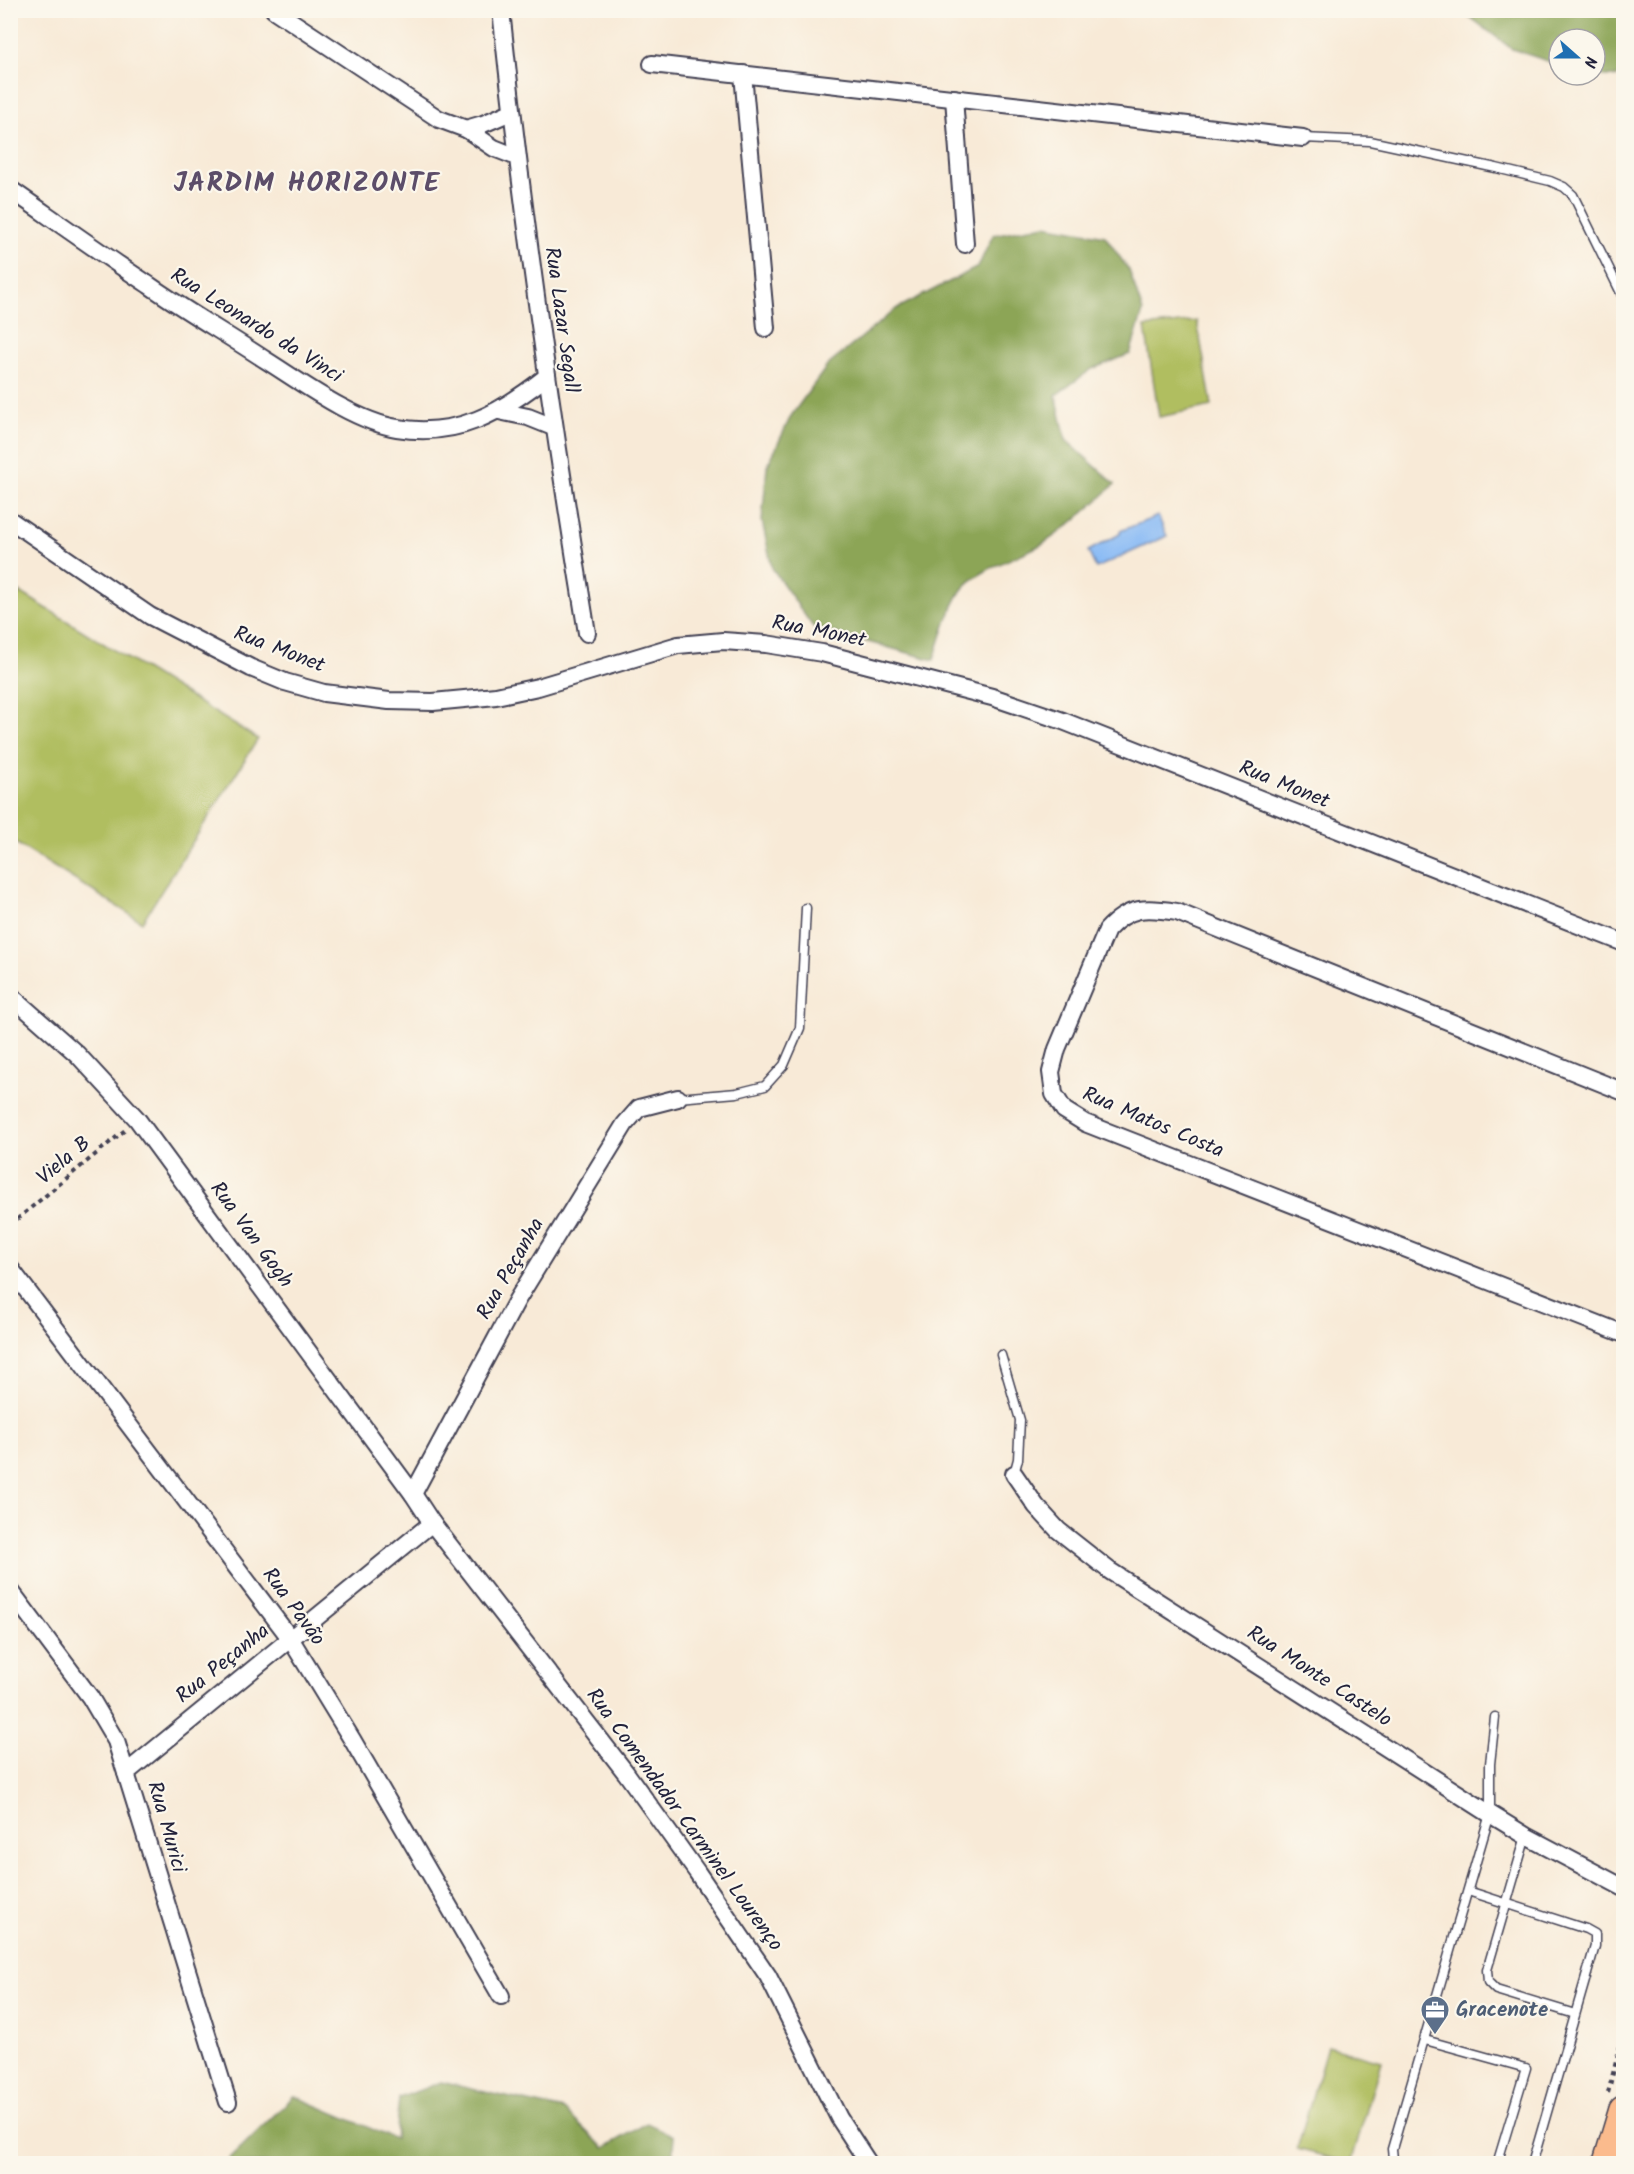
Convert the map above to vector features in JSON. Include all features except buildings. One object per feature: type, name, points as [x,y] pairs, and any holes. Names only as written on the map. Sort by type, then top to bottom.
[{"type":"highway","points":[[1608,2163],[1623,2111]]},
{"type":"street","points":[[274,10],[439,119],[466,129],[494,148],[517,157]]},
{"type":"street","name":"Rua Lazar Segall","points":[[501,10],[511,112],[546,377],[587,633]]},
{"type":"street","points":[[652,64],[1303,138]]},
{"type":"street","points":[[743,74],[766,328]]},
{"type":"street","points":[[954,98],[965,244]]},
{"type":"street","points":[[466,129],[490,122],[511,112]]},
{"type":"street","name":"Rua Leonardo da Vinci","points":[[10,189],[149,286],[330,400],[368,419],[396,428],[428,430],[470,424],[499,411],[546,377]]},
{"type":"street","points":[[499,411],[528,417],[553,427]]},
{"type":"street","name":"Rua Monet","points":[[10,520],[150,616],[251,668],[285,682],[314,690],[389,701],[433,702],[496,696],[538,687],[678,645],[723,641],[766,644],[822,653],[992,697],[1063,721],[1623,943]]},
{"type":"street","name":"Rua Matos Costa","points":[[1623,1092],[1177,912],[1159,909],[1137,910],[1119,917],[1107,930],[1057,1049],[1051,1072],[1054,1094],[1064,1110],[1085,1123],[1623,1334]]},
{"type":"street","name":"Rua Van Gogh","points":[[10,995],[78,1054],[137,1119],[414,1494],[432,1523]]},
{"type":"street","name":"Rua Peçanha","points":[[414,1494],[517,1300],[621,1131],[639,1108],[678,1098]]},
{"type":"street","name":"Rua Pavão","points":[[10,1268],[290,1638],[353,1741],[501,1996]]},
{"type":"street","name":"Rua Monte Castelo","points":[[1014,1474],[1036,1506],[1058,1530],[1110,1571],[1490,1814],[1623,1888]]},
{"type":"street","name":"Rua Peçanha","points":[[126,1773],[432,1523]]},
{"type":"street","name":"Rua Comendador Carminel Lourenço","points":[[432,1523],[626,1773],[768,1976],[839,2118],[869,2163]]},
{"type":"street","name":"Rua Murici","points":[[10,1590],[102,1716],[116,1741],[228,2102]]},
{"type":"lane","points":[[1303,138],[1370,141],[1496,168],[1550,181],[1564,187],[1573,195],[1623,299]]},
{"type":"lane","points":[[678,1098],[737,1093],[765,1086],[784,1065],[800,1028],[806,908]]},
{"type":"lane","points":[[1001,1355],[1020,1420],[1018,1459],[1014,1474]]},
{"type":"lane","points":[[1398,2163],[1393,2159],[1392,2149],[1490,1814],[1490,1764],[1495,1717]]},
{"type":"lane","points":[[1526,1836],[1487,1971],[1488,1982],[1497,1990],[1575,2014]]},
{"type":"lane","points":[[1468,1892],[1586,1929],[1594,1934],[1595,1946],[1532,2163]]},
{"type":"lane","points":[[1425,2040],[1526,2068],[1497,2163]]},
{"type":"path","name":"Viela B","points":[[10,1225],[137,1119]]},
{"type":"green space","points":[[1462,11],[1623,11],[1623,77],[1607,76],[1607,27],[1547,27],[1547,61],[1512,49]]},
{"type":"green space","points":[[1045,225],[1105,236],[1129,270],[1143,312],[1130,354],[1092,369],[1056,395],[1066,440],[1115,484],[1053,537],[988,570],[968,583],[952,607],[934,660],[813,627],[772,568],[762,521],[767,467],[791,416],[827,366],[896,309],[978,267],[993,235]]},
{"type":"green space","points":[[1197,321],[1212,406],[1159,417],[1145,327]]},
{"type":"green space","points":[[20,592],[258,739],[142,922],[11,840],[10,607]]},
{"type":"green space","points":[[1327,2046],[1381,2061],[1351,2163],[1297,2149]]},
{"type":"green space","points":[[441,2082],[564,2110],[604,2148],[647,2123],[674,2136],[672,2163],[225,2163],[294,2096],[395,2139],[399,2098]]},
{"type":"water","points":[[1158,516],[1167,536],[1096,568],[1088,551],[1120,534],[1120,531]]},
{"type":"place","name":"Gracenote","points":[[1435,2036]]},
{"type":"district","name":"JARDIM HORIZONTE","points":[[307,183]]}]
